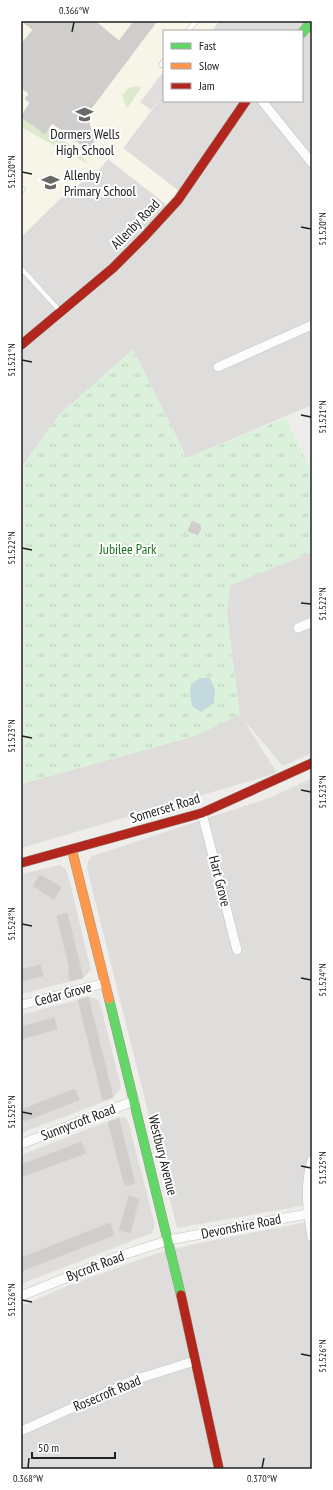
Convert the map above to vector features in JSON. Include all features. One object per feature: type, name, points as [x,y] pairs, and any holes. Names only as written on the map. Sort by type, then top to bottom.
[{"type":"street","points":[[303,32],[312,21]]},
{"type":"street","name":"Allenby Road","points":[[21,345],[113,268],[178,200],[245,102]]},
{"type":"street","points":[[263,102],[312,164]]},
{"type":"street","points":[[218,367],[312,325]]},
{"type":"street","points":[[298,628],[312,622]]},
{"type":"street","name":"Somerset Road","points":[[21,863],[202,813],[312,764]]},
{"type":"street","name":"Hart Grove","points":[[202,813],[237,950]]},
{"type":"street","name":"Westbury Avenue","points":[[72,850],[169,1240],[218,1469]]},
{"type":"street","name":"Cedar Grove","points":[[21,1005],[105,983]]},
{"type":"street","name":"Sunnycroft Road","points":[[21,1144],[134,1100]]},
{"type":"street","points":[[312,1160],[308,1173],[312,1237]]},
{"type":"street","name":"Devonshire Road","points":[[169,1240],[310,1213]]},
{"type":"street","name":"Bycroft Road","points":[[21,1296],[117,1257],[169,1240]]},
{"type":"street","name":"Rosecroft Road","points":[[21,1431],[134,1380],[195,1362]]},
{"type":"lane","points":[[189,30],[196,21]]},
{"type":"lane","points":[[21,268],[60,311]]},
{"type":"shaded area","name":"Dormers Wells High School","points":[[21,21],[219,21],[213,30],[163,30],[163,95],[123,148],[179,191],[167,205],[108,159],[99,170],[62,197],[21,237]]},
{"type":"shaded area","points":[[219,21],[312,21],[312,405],[187,458],[133,350],[59,415],[21,468],[21,237],[62,197],[99,170],[108,159],[167,205],[178,191],[123,148],[163,95],[163,102],[303,102],[303,30],[213,30]]},
{"type":"shaded area","points":[[163,72],[163,95],[151,110],[140,102]]},
{"type":"shaded area","points":[[21,253],[51,286],[43,292],[21,268]]},
{"type":"shaded area","points":[[312,552],[312,753],[283,766],[243,719],[277,773],[21,848],[21,784],[195,736],[227,612],[230,585]]},
{"type":"shaded area","points":[[200,678],[210,678],[215,690],[214,703],[201,712],[192,706],[190,693],[191,684]]},
{"type":"shaded area","points":[[312,778],[312,1204],[177,1228],[87,868],[88,861],[92,856],[272,797]]},
{"type":"shaded area","points":[[60,865],[66,870],[68,875],[91,970],[83,978],[21,994],[21,874]]},
{"type":"shaded area","points":[[88,997],[95,998],[100,1003],[121,1087],[120,1090],[111,1099],[21,1133],[21,1015]]},
{"type":"shaded area","points":[[119,1117],[126,1118],[129,1124],[155,1225],[152,1233],[21,1284],[21,1155]]},
{"type":"shaded area","points":[[312,1221],[312,1469],[21,1469],[21,1306],[70,1285],[152,1255],[190,1245]]},
{"type":"green space","points":[[139,86],[141,88],[127,108],[122,96],[128,88]]},
{"type":"green space","points":[[21,117],[44,134],[49,129],[80,153],[88,164],[21,127]]},
{"type":"green space","name":"Jubilee Park","points":[[133,349],[187,458],[286,418],[312,472],[312,552],[230,585],[227,612],[240,715],[195,736],[21,784],[21,468],[59,415]]},
{"type":"building","name":"Dormers Wells High School","points":[[22,21],[95,21],[119,41],[134,21],[157,21],[87,114],[94,144],[93,153],[52,123],[45,134],[21,117],[30,103],[25,99],[29,94],[21,87],[21,44],[33,30]]},
{"type":"building","points":[[192,521],[199,524],[201,528],[198,535],[188,531]]},
{"type":"building","points":[[40,875],[61,887],[54,899],[33,886]]},
{"type":"building","points":[[67,913],[83,978],[70,981],[68,971],[70,970],[57,916]]},
{"type":"building","points":[[40,965],[43,976],[21,981],[21,970]]},
{"type":"building","points":[[88,997],[113,1097],[103,1100],[78,1000]]},
{"type":"building","points":[[54,1018],[57,1029],[21,1039],[21,1027]]},
{"type":"building","points":[[75,1089],[79,1100],[25,1121],[25,1119],[21,1120],[21,1110]]},
{"type":"building","points":[[119,1119],[135,1183],[125,1186],[108,1122]]},
{"type":"building","points":[[81,1142],[86,1153],[21,1177],[21,1165]]},
{"type":"building","points":[[129,1196],[139,1199],[130,1233],[119,1230]]},
{"type":"building","points":[[110,1223],[114,1235],[21,1271],[21,1258]]},
{"type":"traffic: fast","points":[[303,32],[312,21]]},
{"type":"traffic: fast","points":[[109,999],[181,1295]]},
{"type":"traffic: slow","points":[[72,850],[109,999]]},
{"type":"traffic: jam","points":[[21,345],[113,268],[144,237],[178,200],[245,102]]},
{"type":"traffic: jam","points":[[21,863],[202,813],[312,763]]},
{"type":"traffic: jam","points":[[181,1295],[219,1469]]},
{"type":"place","name":"Dormers Wells High School","points":[[85,114]]},
{"type":"place","name":"Allenby Primary School","points":[[51,183]]}]
